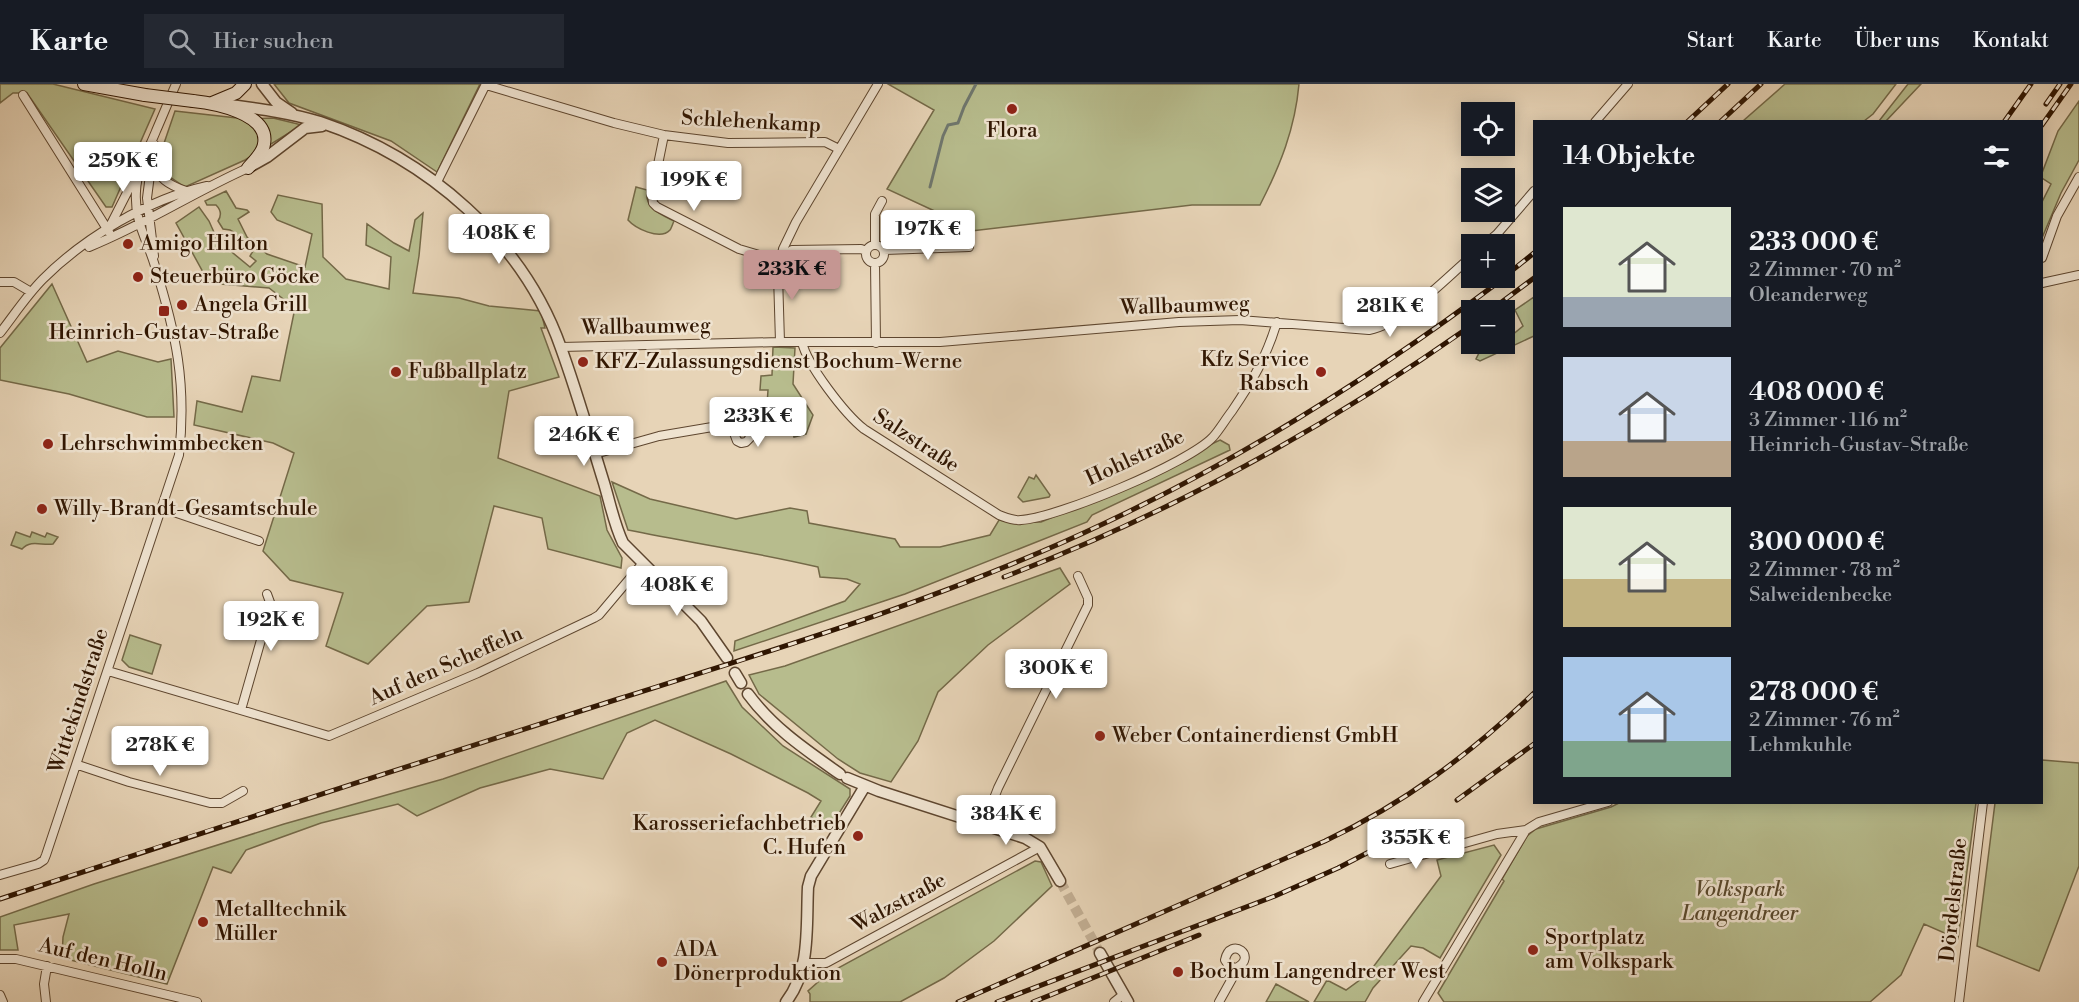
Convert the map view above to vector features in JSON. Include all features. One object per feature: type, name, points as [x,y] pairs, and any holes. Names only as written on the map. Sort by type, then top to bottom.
[{"type":"main road","points":[[84,84],[145,95],[212,103],[254,119],[262,130],[265,143],[248,168]]},
{"type":"main road","points":[[212,103],[236,93],[245,84]]},
{"type":"street","name":"Wittekindstraße","points":[[0,875],[38,864],[44,860],[78,765],[179,455],[183,420],[182,384],[173,331],[154,262],[144,241],[136,212],[138,172],[176,84]]},
{"type":"street","points":[[262,84],[276,102],[297,117]]},
{"type":"street","points":[[437,182],[486,84]]},
{"type":"street","name":"Schlehenkamp","points":[[486,84],[622,126],[664,135],[728,143],[825,142],[839,149]]},
{"type":"street","points":[[780,342],[778,275],[780,259],[788,236],[878,84]]},
{"type":"street","points":[[1597,120],[1628,84]]},
{"type":"street","points":[[23,95],[112,238]]},
{"type":"street","points":[[212,103],[297,117],[328,126],[380,148],[437,182],[491,233],[529,283],[549,318],[561,347],[595,454],[616,530],[623,543],[701,621],[727,658]]},
{"type":"street","points":[[77,251],[112,238],[207,186],[248,168],[267,157],[305,128],[328,126]]},
{"type":"street","name":"Wittekindstraße","points":[[154,262],[148,186],[156,132]]},
{"type":"street","points":[[664,135],[652,195],[653,203],[657,207],[739,249],[773,259],[780,259],[792,250],[861,249],[866,251]]},
{"type":"street","points":[[152,159],[158,175],[166,183],[186,191]]},
{"type":"street","points":[[108,229],[138,172]]},
{"type":"street","points":[[2043,255],[2057,216],[2079,177]]},
{"type":"street","points":[[0,333],[31,292],[54,269],[77,251],[136,212],[186,191],[207,186]]},
{"type":"street","points":[[1497,234],[1533,192]]},
{"type":"street","points":[[875,244],[875,214],[882,201]]},
{"type":"street","points":[[884,250],[883,259],[875,263],[867,260],[866,251],[869,246],[875,244],[884,250],[969,247]]},
{"type":"street","points":[[875,263],[876,342]]},
{"type":"street","name":"Wallbaumweg","points":[[561,347],[971,340],[1179,321],[1240,320],[1369,330],[1382,327],[1397,319],[1461,265]]},
{"type":"street","points":[[2043,283],[2079,275]]},
{"type":"street","points":[[0,282],[14,282],[31,292]]},
{"type":"street","name":"Hohlstraße","points":[[1011,520],[1031,519],[1090,499],[1180,460],[1204,446],[1251,383],[1267,353],[1277,322]]},
{"type":"street","name":"Salzstraße","points":[[802,342],[807,358],[853,421],[989,509],[1011,520]]},
{"type":"street","points":[[595,454],[669,434],[710,426],[731,425]]},
{"type":"street","points":[[162,508],[259,541]]},
{"type":"street","name":"Auf den Scheffeln","points":[[108,671],[329,736],[478,673],[594,618],[642,564]]},
{"type":"street","points":[[984,824],[998,788],[1088,605],[1088,598],[1078,576]]},
{"type":"street","points":[[241,710],[272,605],[267,594]]},
{"type":"street","points":[[735,673],[741,683]]},
{"type":"street","points":[[748,694],[772,723],[794,742],[843,776],[865,786],[1025,838],[1040,847],[1060,881]]},
{"type":"street","points":[[78,765],[129,782],[210,803],[222,803],[243,791]]},
{"type":"street","points":[[786,1002],[795,990],[804,963],[808,887],[811,876],[865,786]]},
{"type":"street","points":[[1390,864],[1497,834],[1526,830],[1539,822],[1601,804]]},
{"type":"street","name":"Dördelstraße","points":[[1959,1002],[1983,804]]},
{"type":"street","points":[[1423,1002],[1526,830]]},
{"type":"street","name":"Walzstraße","points":[[804,963],[826,963],[1040,847]]},
{"type":"street","points":[[1100,953],[1126,998],[1114,1002]]},
{"type":"street","name":"Auf den Holln","points":[[0,959],[12,958],[197,1002]]},
{"type":"street","points":[[46,1002],[44,984],[47,966]]},
{"type":"street","points":[[1219,1002],[1236,968]]},
{"type":"street","points":[[0,995],[3,1002]]},
{"type":"green space","points":[[0,84],[53,84],[155,109],[112,207],[106,207],[27,93],[13,93],[0,103]]},
{"type":"green space","points":[[274,84],[480,84],[437,172],[391,141],[289,103]]},
{"type":"green space","points":[[888,84],[1299,84],[1286,147],[1260,205],[1192,205],[966,231],[941,214],[887,189],[934,110]]},
{"type":"green space","points":[[1785,84],[1896,84],[1873,114],[1865,120],[1744,120]]},
{"type":"green space","points":[[1908,84],[1921,84],[1887,120],[1880,120]]},
{"type":"green space","points":[[2079,101],[2079,160],[2061,193],[2043,236],[2043,200],[2051,184],[2043,179],[2043,170],[2058,131]]},
{"type":"green space","points":[[175,111],[246,119],[273,118],[302,125],[245,160],[185,187],[167,175],[160,155]]},
{"type":"green space","points":[[636,187],[647,190],[648,201],[654,210],[674,221],[666,233],[654,234],[642,230],[628,220]]},
{"type":"green space","points":[[226,191],[236,208],[249,212],[238,219],[247,237],[267,254],[305,267],[312,234],[277,220],[271,212],[278,195],[322,204],[323,257],[346,279],[389,289],[391,257],[366,245],[367,224],[409,251],[415,220],[423,213],[413,293],[459,298],[489,306],[541,311],[545,328],[541,328],[559,377],[509,391],[498,458],[600,496],[607,530],[622,558],[621,568],[548,549],[542,518],[494,506],[469,602],[427,606],[368,664],[326,646],[343,593],[290,580],[263,551],[294,453],[273,443],[194,425],[197,401],[242,412],[252,376],[280,381],[295,308],[269,288],[209,283],[176,223],[199,207],[209,221],[221,248],[228,249],[250,267],[256,261],[250,256],[253,251],[246,246],[243,251],[235,245],[235,233],[223,229],[218,221],[219,209],[216,205],[207,205],[205,201]]},
{"type":"green space","points":[[52,284],[87,362],[118,351],[158,362],[171,359],[174,417],[147,417],[69,394],[0,380],[0,348]]},
{"type":"green space","points":[[1533,298],[1533,336],[1515,345],[1515,333],[1523,326],[1515,310]]},
{"type":"green space","points":[[773,347],[795,348],[793,384],[813,415],[806,434],[794,437],[789,416],[761,422],[760,406],[767,405],[768,390],[760,390],[761,376],[772,375]]},
{"type":"green space","points":[[1478,354],[1495,354],[1480,361],[1476,359]]},
{"type":"green space","points":[[1220,440],[1229,445],[1230,450],[1092,515],[1087,522],[905,594],[734,651],[735,641],[845,601],[860,584],[847,579],[820,577],[818,567],[628,530],[612,482],[650,499],[736,519],[790,508],[807,511],[809,523],[895,539],[900,547],[940,547],[990,535],[999,520],[1015,523],[1041,522],[1083,505]]},
{"type":"green space","points":[[1036,475],[1050,495],[1023,502],[1018,497],[1029,477],[1034,479]]},
{"type":"green space","points":[[16,532],[30,537],[32,532],[45,537],[47,533],[58,537],[53,544],[29,544],[22,549],[11,545]]},
{"type":"green space","points":[[1060,568],[1070,584],[988,645],[938,692],[918,741],[891,782],[860,773],[838,759],[759,694],[749,675],[785,666]]},
{"type":"green space","points":[[130,635],[161,645],[152,674],[129,667],[122,660]]},
{"type":"green space","points":[[726,681],[742,707],[783,746],[850,789],[850,796],[829,829],[811,817],[821,801],[731,754],[655,720],[627,733],[603,779],[550,769],[480,788],[417,816],[398,804],[321,823],[246,850],[231,873],[213,867],[167,984],[62,958],[63,937],[69,914],[14,925],[18,950],[0,950],[0,917],[94,884],[284,824],[443,779]]},
{"type":"green space","points":[[2043,760],[2079,763],[2079,866],[2039,971],[1977,946],[1995,804],[2043,804]]},
{"type":"green space","name":"Volkspark Langendreer","points":[[1617,804],[1976,804],[1958,939],[1924,924],[1901,975],[1870,1002],[1444,1002],[1438,993],[1504,881],[1502,879],[1527,836],[1536,829]]},
{"type":"green space","points":[[1494,845],[1501,855],[1440,958],[1423,948],[1411,946],[1373,988],[1365,1002],[1314,1002],[1327,980],[1346,990],[1368,974],[1441,876],[1437,860]]},
{"type":"green space","points":[[1035,861],[1041,862],[1052,886],[994,941],[944,978],[900,1002],[810,1002],[808,991],[827,974]]},
{"type":"green space","points":[[1276,984],[1309,1002],[1266,1002]]},
{"type":"waterway","points":[[930,187],[943,136],[948,125],[958,123],[976,84]]},
{"type":"tunnel","points":[[1060,881],[1100,953]]},
{"type":"railway","points":[[1689,120],[1728,84]]},
{"type":"railway","points":[[1722,120],[1761,84]]},
{"type":"railway","points":[[2005,120],[2031,84]]},
{"type":"railway","points":[[2046,104],[2060,84]]},
{"type":"railway","points":[[2043,124],[2071,84]]},
{"type":"railway","points":[[1515,268],[1533,254]]},
{"type":"railway","points":[[1504,300],[1533,279]]},
{"type":"railway","points":[[0,899],[803,640],[926,597],[1046,550],[1158,497],[1261,441],[1409,347],[1491,288]]},
{"type":"railway","points":[[1004,577],[1126,525],[1246,466],[1361,399],[1461,333]]},
{"type":"railway","points":[[958,1002],[1325,841],[1354,826],[1436,776],[1486,737],[1533,694]]},
{"type":"railway","points":[[1457,800],[1533,745]]},
{"type":"railway","points":[[997,1002],[1275,896],[1338,868],[1392,840]]},
{"type":"railway","points":[[1033,1002],[1199,935]]},
{"type":"place","name":"Flora","points":[[1012,109]]},
{"type":"place","name":"Amigo Hilton","points":[[128,244]]},
{"type":"place","name":"Steuerbüro Göcke","points":[[138,277]]},
{"type":"place","name":"Angela Grill","points":[[182,305]]},
{"type":"place","name":"Heinrich-Gustav-Straße","points":[[164,311]]},
{"type":"place","name":"KFZ-Zulassungsdienst Bochum-Werne","points":[[583,362]]},
{"type":"place","name":"Fußballplatz","points":[[396,372]]},
{"type":"place","name":"Kfz Service Rabsch","points":[[1321,372]]},
{"type":"place","name":"Lehrschwimmbecken","points":[[48,444]]},
{"type":"place","name":"Willy-Brandt-Gesamtschule","points":[[42,509]]},
{"type":"place","name":"Weber Containerdienst GmbH","points":[[1100,736]]},
{"type":"place","name":"Karosseriefachbetrieb C. Hufen","points":[[858,836]]},
{"type":"place","name":"Metalltechnik Müller","points":[[203,922]]},
{"type":"place","name":"Sportplatz am Volkspark","points":[[1533,950]]},
{"type":"place","name":"ADA Dönerproduktion","points":[[662,962]]},
{"type":"place","name":"Bochum Langendreer West","points":[[1178,972]]}]
